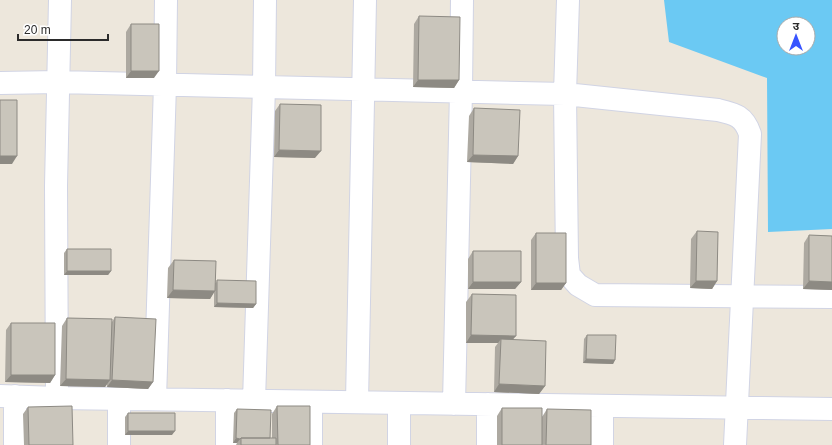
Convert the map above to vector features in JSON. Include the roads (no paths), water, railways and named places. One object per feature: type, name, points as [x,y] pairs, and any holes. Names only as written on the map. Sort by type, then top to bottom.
[{"type":"street","points":[[57,398],[56,186],[60,0]]},
{"type":"street","points":[[155,399],[165,85],[166,0]]},
{"type":"street","points":[[254,401],[264,87],[265,0]]},
{"type":"street","points":[[357,402],[366,0]]},
{"type":"street","points":[[454,404],[462,92],[462,0]]},
{"type":"street","points":[[568,0],[565,94],[567,258],[569,275],[578,285],[595,295],[832,297]]},
{"type":"street","points":[[0,83],[58,82],[565,94],[718,110],[734,114],[746,124],[750,134],[734,445]]},
{"type":"street","points":[[15,445],[7,396],[119,399],[832,409]]},
{"type":"street","points":[[119,399],[119,445]]},
{"type":"street","points":[[227,400],[227,445]]},
{"type":"street","points":[[311,402],[311,445]]},
{"type":"street","points":[[399,403],[399,445]]},
{"type":"street","points":[[488,404],[488,445]]},
{"type":"street","points":[[602,406],[602,445]]},
{"type":"water","points":[[664,0],[832,0],[832,229],[768,232],[767,78],[669,42]]}]
